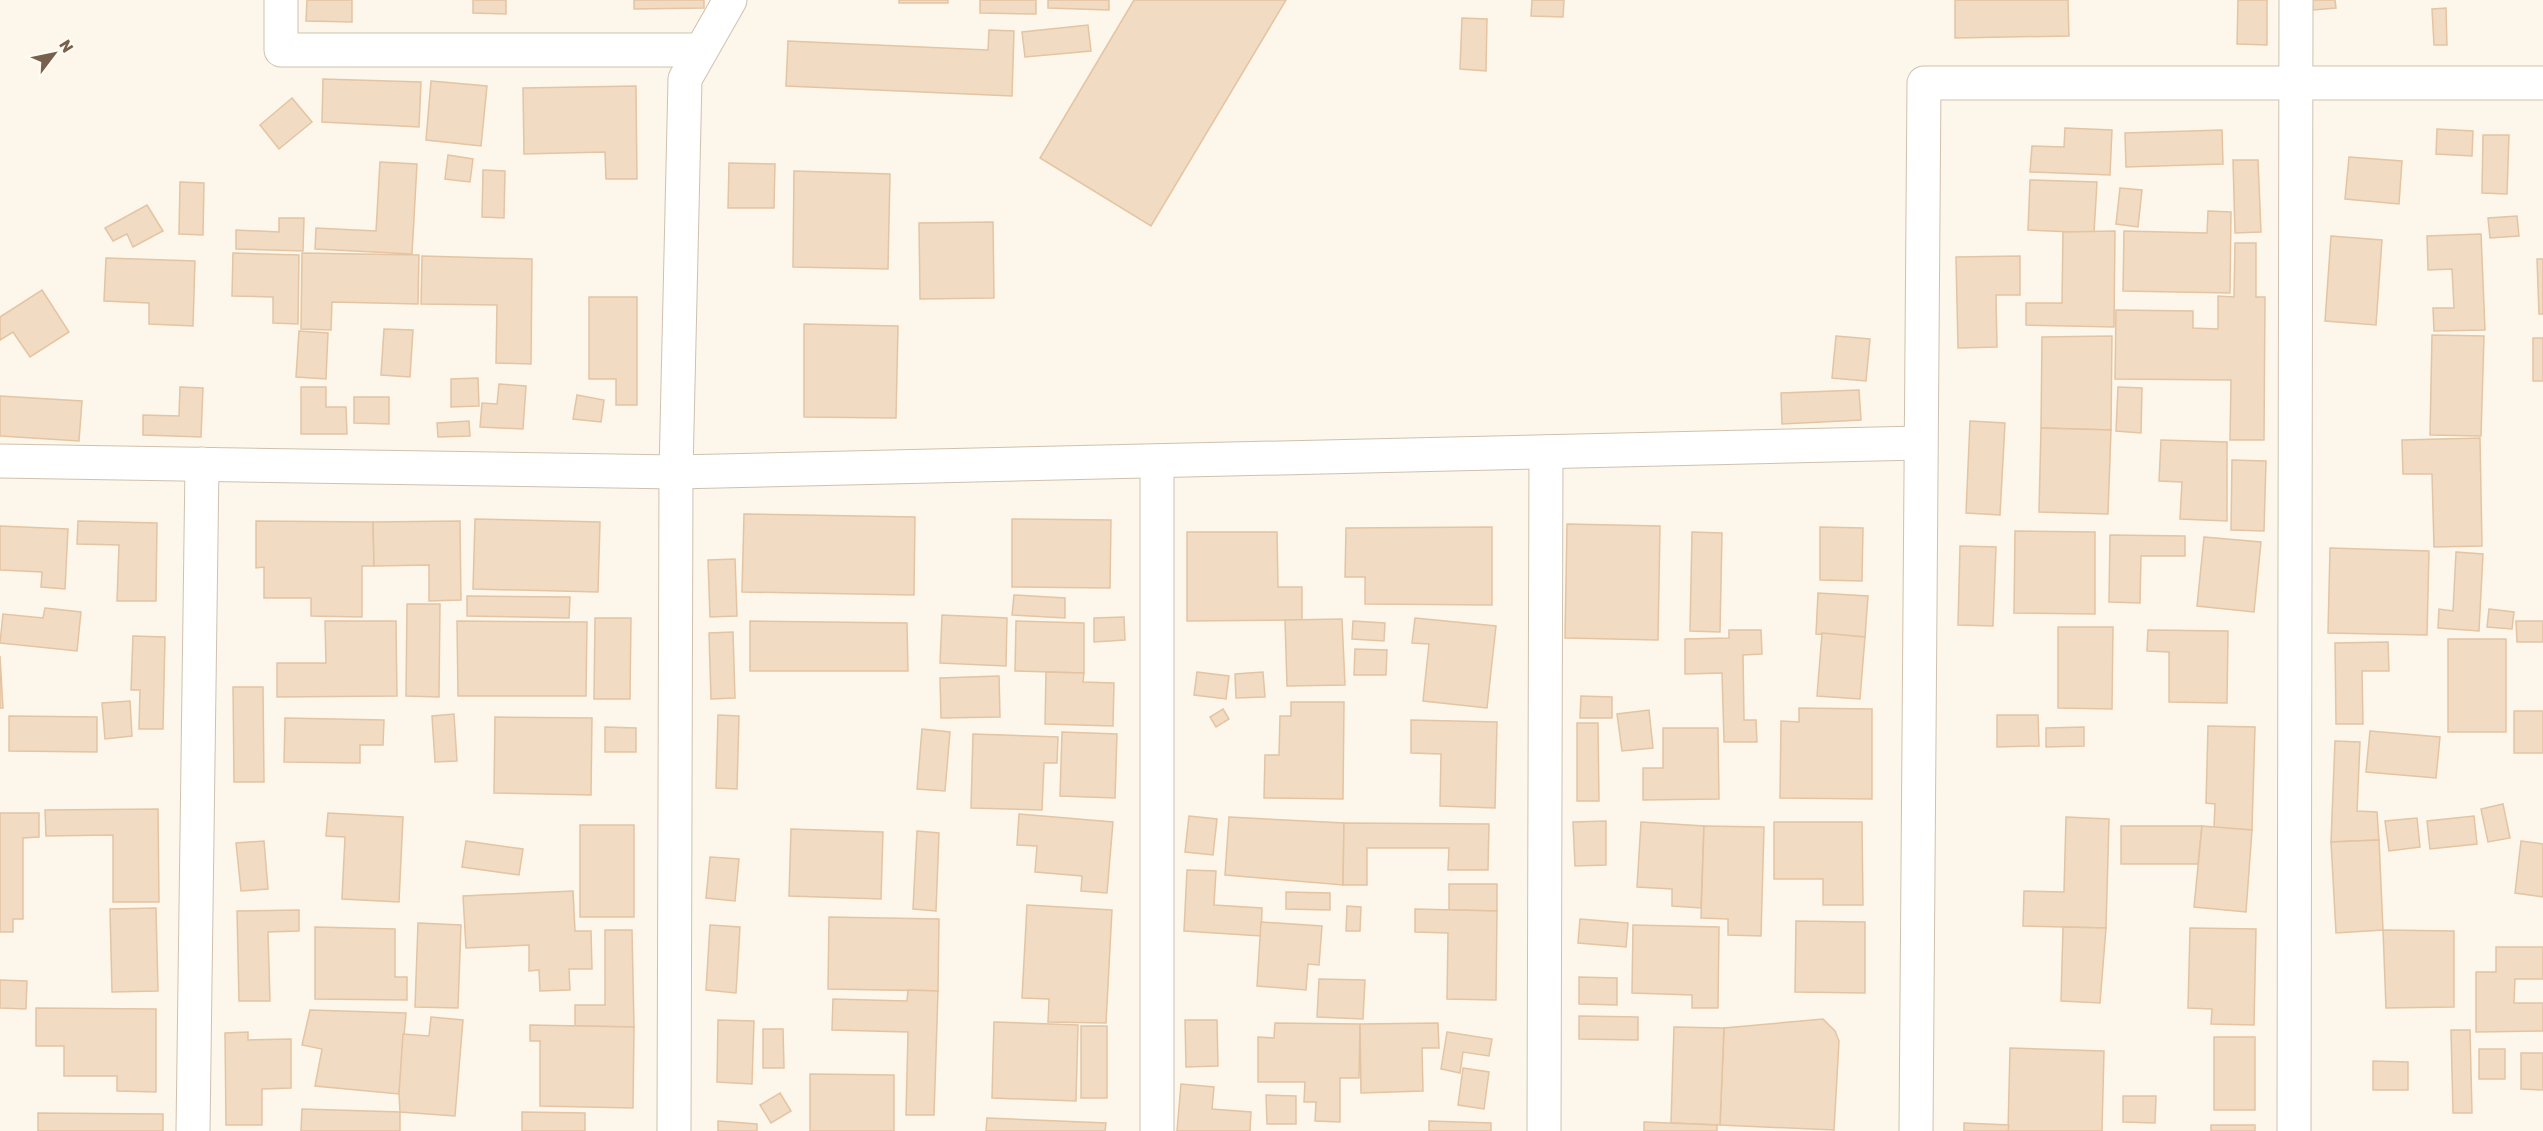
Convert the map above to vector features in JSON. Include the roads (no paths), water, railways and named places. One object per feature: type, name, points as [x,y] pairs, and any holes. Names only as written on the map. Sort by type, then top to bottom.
[{"type":"street","points":[[281,0],[281,50],[701,50]]},
{"type":"street","points":[[674,1131],[676,472],[685,79],[730,0]]},
{"type":"street","points":[[2294,1131],[2296,0]]},
{"type":"street","points":[[1916,1131],[1924,83],[2543,83]]},
{"type":"street","points":[[0,461],[676,472],[1920,443]]},
{"type":"street","points":[[1544,1131],[1546,452]]},
{"type":"street","points":[[1157,1131],[1158,461]]},
{"type":"street","points":[[193,1131],[201,464]]}]
